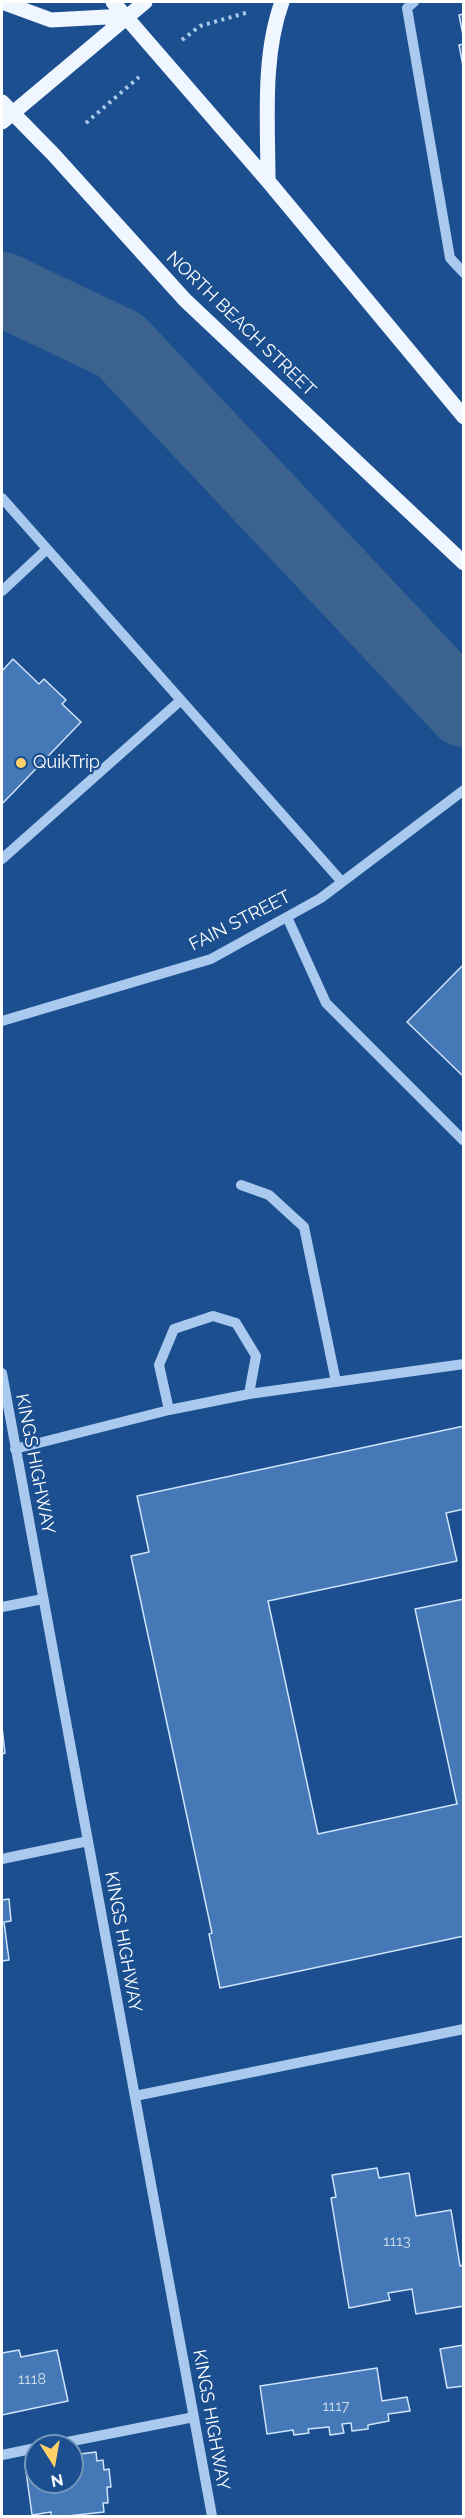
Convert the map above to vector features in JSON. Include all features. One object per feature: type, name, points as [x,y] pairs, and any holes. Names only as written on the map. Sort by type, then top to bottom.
[{"type":"main road","points":[[2,2],[51,20],[125,16]]},
{"type":"main road","points":[[112,2],[268,181],[464,417]]},
{"type":"main road","points":[[5,113],[145,2]]},
{"type":"main road","points":[[268,181],[270,64],[276,17],[282,2]]},
{"type":"main road","name":"NORTH BEACH STREET","points":[[5,113],[53,154],[185,300],[464,563]]},
{"type":"street","points":[[414,2],[407,8],[450,258],[464,273]]},
{"type":"street","points":[[2,498],[342,882]]},
{"type":"street","points":[[2,591],[47,549]]},
{"type":"street","points":[[2,859],[181,700]]},
{"type":"street","name":"FAIN STREET","points":[[2,1021],[211,958],[321,898],[464,790]]},
{"type":"street","points":[[287,917],[326,1003],[464,1142]]},
{"type":"street","points":[[241,1185],[269,1195],[304,1227],[336,1382]]},
{"type":"street","points":[[169,1410],[159,1365],[174,1329],[213,1316],[236,1323],[256,1356],[249,1394]]},
{"type":"street","points":[[15,1449],[169,1410],[249,1394],[464,1364]]},
{"type":"street","name":"KINGS HIGHWAY","points":[[2,1373],[212,2517]]},
{"type":"street","points":[[2,1607],[43,1599]]},
{"type":"street","points":[[2,1858],[88,1841]]},
{"type":"street","points":[[135,2096],[464,2029]]},
{"type":"street","points":[[84,2439],[194,2417]]},
{"type":"street","points":[[2,2455],[24,2450]]},
{"type":"path","points":[[178,42],[200,27],[253,11]]},
{"type":"path","points":[[86,123],[140,76]]},
{"type":"building","points":[[464,14],[464,40],[459,15]]},
{"type":"building","points":[[464,44],[464,71],[459,45]]},
{"type":"building","name":"QuikTrip","points":[[13,659],[39,684],[44,679],[66,700],[62,704],[81,722],[2,804],[2,671]]},
{"type":"building","points":[[464,964],[464,1077],[407,1022]]},
{"type":"building","points":[[464,1426],[464,1509],[446,1513],[457,1561],[268,1601],[318,1834],[457,1804],[415,1609],[464,1599],[464,1936],[220,1988],[209,1934],[212,1933],[131,1556],[149,1552],[137,1496]]},
{"type":"building","points":[[2,1727],[5,1753],[2,1754]]},
{"type":"building","points":[[9,1899],[11,1921],[4,1922],[9,1960],[2,1961],[2,1900]]},
{"type":"building","points":[[377,2168],[379,2178],[409,2173],[416,2216],[451,2210],[460,2266],[464,2265],[464,2306],[416,2314],[412,2289],[388,2293],[390,2300],[349,2308],[331,2198],[336,2197],[332,2175]]},
{"type":"building","points":[[464,2345],[464,2386],[447,2388],[440,2349]]},
{"type":"building","points":[[19,2350],[21,2357],[57,2350],[68,2401],[2,2415],[2,2353]]},
{"type":"building","points":[[377,2368],[382,2401],[407,2397],[410,2411],[388,2414],[389,2421],[368,2425],[368,2429],[352,2431],[351,2423],[342,2424],[344,2433],[330,2435],[329,2427],[308,2429],[309,2433],[294,2435],[293,2430],[267,2434],[260,2386]]},
{"type":"building","points":[[96,2452],[97,2461],[103,2460],[104,2470],[109,2469],[111,2487],[107,2487],[108,2503],[103,2503],[104,2512],[67,2516],[51,2516],[51,2512],[32,2515],[29,2494],[84,2494],[84,2454]]},
{"type":"waterway","points":[[2,289],[120,345],[464,710]]},
{"type":"place","name":"QuikTrip","points":[[21,763]]}]
